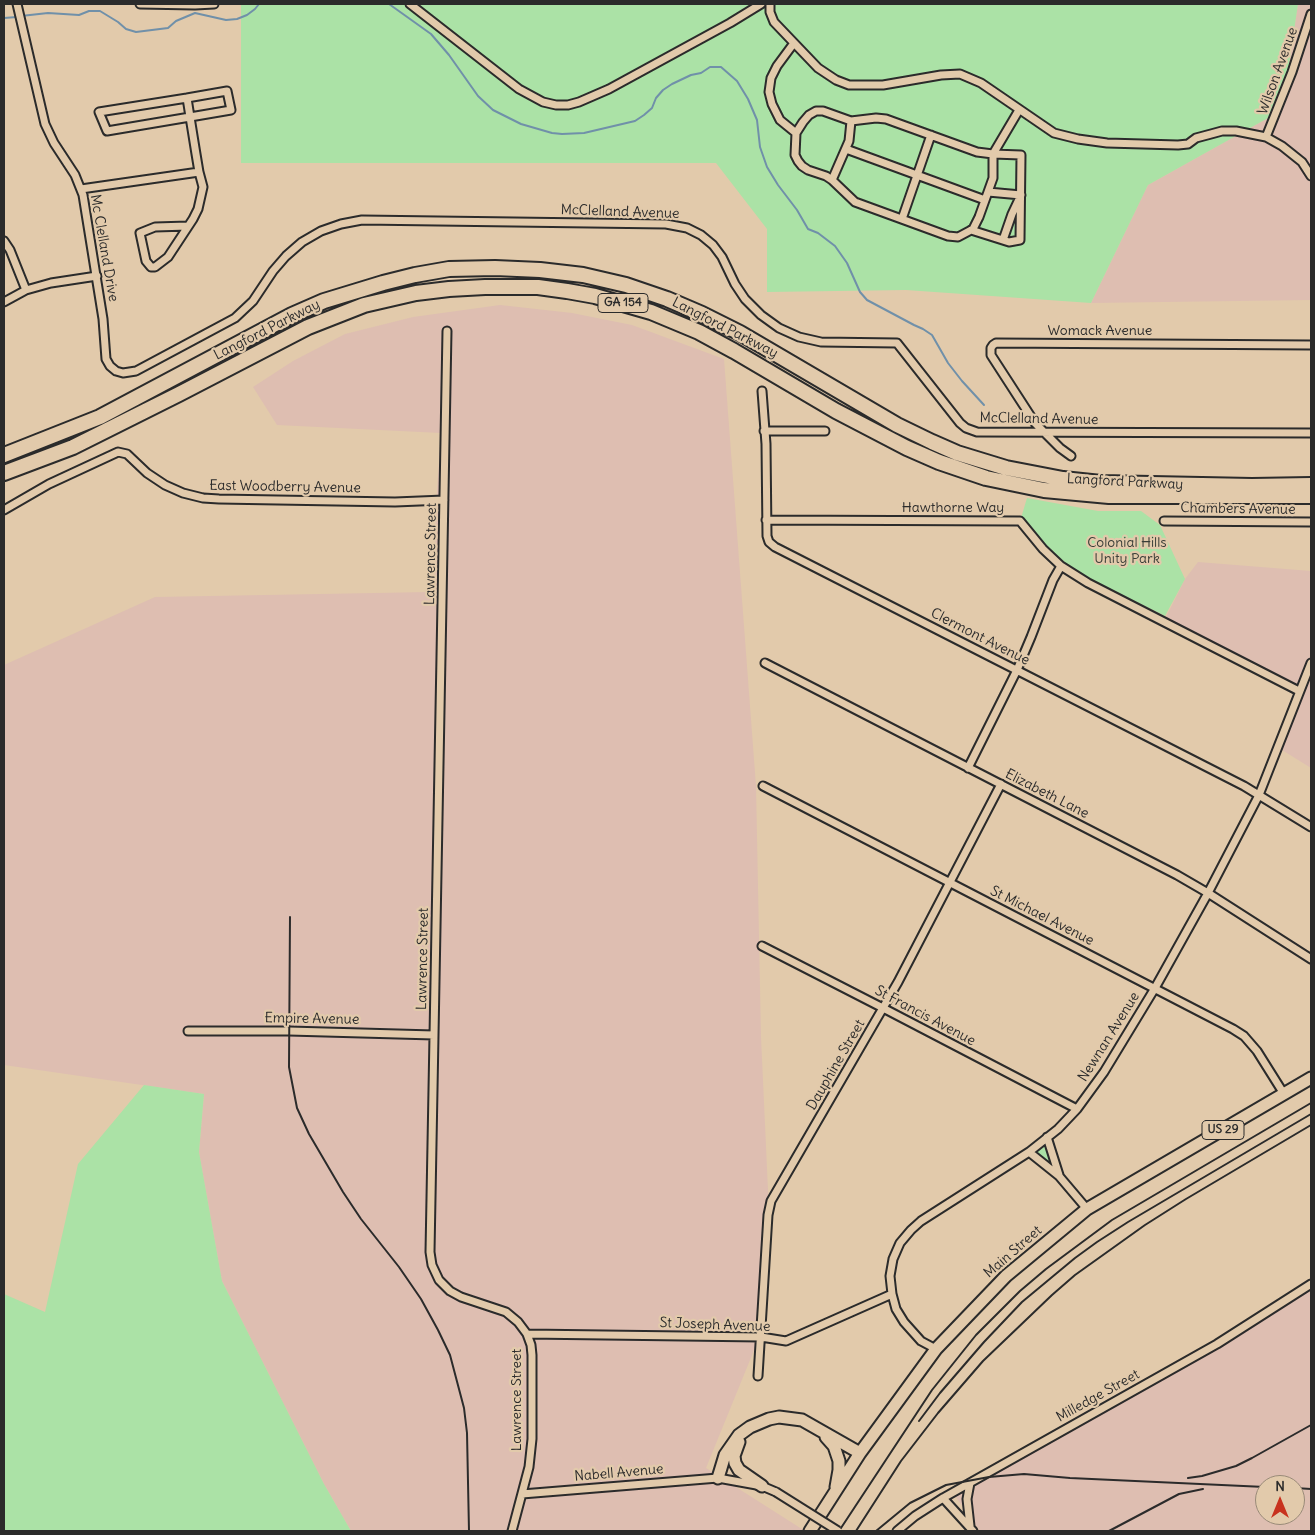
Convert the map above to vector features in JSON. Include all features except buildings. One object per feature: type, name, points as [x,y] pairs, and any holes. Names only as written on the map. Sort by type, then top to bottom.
[{"type":"highway","name":"Langford Parkway","points":[[4,455],[100,417],[292,315],[324,301],[415,275],[449,269],[495,268],[540,270],[583,275],[626,285],[667,299],[702,314],[740,334],[905,429],[957,453],[1006,468],[1063,479],[1101,483],[1252,486],[1311,484]]},
{"type":"highway","name":"Langford Parkway","points":[[4,473],[73,447],[308,327],[364,305],[409,294],[449,289],[538,287],[595,296],[651,312],[699,332],[836,411],[907,448],[939,462],[986,478],[1044,490],[1109,496],[1311,496]]},
{"type":"highway","points":[[4,481],[29,471],[73,447]]},
{"type":"main road","name":"Main Street","points":[[810,1531],[860,1453],[936,1349],[1006,1276],[1087,1209],[1311,1078]]},
{"type":"main road","points":[[718,1478],[725,1455],[739,1436],[759,1422],[779,1417],[802,1420],[860,1453]]},
{"type":"main road","points":[[818,1428],[834,1446],[837,1454],[839,1470],[834,1493]]},
{"type":"main road","points":[[744,1432],[736,1447],[735,1463],[739,1470],[762,1486]]},
{"type":"street","name":"Mc Clelland Drive","points":[[17,4],[45,124],[54,143],[75,175],[83,195],[97,276],[106,359],[116,371],[123,373],[130,373],[157,360]]},
{"type":"street","points":[[140,4],[214,4]]},
{"type":"street","points":[[410,4],[519,89],[538,100],[556,105],[568,105],[579,102],[609,89],[761,4]]},
{"type":"street","points":[[770,4],[770,12],[774,22],[818,68],[836,80],[849,85],[883,85],[941,75],[960,74],[981,83],[1054,133],[1102,142],[1178,145],[1188,144],[1196,138],[1222,131],[1236,131],[1266,137],[1282,146],[1302,162],[1311,176]]},
{"type":"street","name":"Wilson Avenue","points":[[1266,137],[1292,72],[1311,14]]},
{"type":"street","points":[[794,43],[777,66],[771,78],[769,92],[772,104],[780,120],[796,132]]},
{"type":"street","points":[[227,90],[231,110],[107,131],[99,112],[187,98],[227,90]]},
{"type":"street","points":[[187,98],[203,187],[202,197],[198,209],[188,226],[168,257],[155,267],[151,267],[146,261],[140,233],[155,227],[188,226]]},
{"type":"street","points":[[971,230],[1009,242],[1020,240],[1021,156],[993,154],[977,152],[886,119],[876,118],[851,121],[823,111],[816,111],[809,115],[796,132],[795,154],[802,166],[832,180],[855,202],[955,238],[971,230],[979,217],[993,178],[993,154],[1019,110]]},
{"type":"street","points":[[832,180],[849,141],[851,121]]},
{"type":"street","points":[[902,219],[931,135]]},
{"type":"street","points":[[846,149],[985,200]]},
{"type":"street","points":[[81,189],[199,172]]},
{"type":"street","points":[[988,192],[1020,195]]},
{"type":"street","points":[[1003,240],[1020,195]]},
{"type":"street","name":"McClelland Avenue","points":[[157,360],[235,318],[253,301],[273,271],[286,256],[302,242],[320,231],[341,224],[362,220],[666,224],[687,228],[701,235],[714,245],[745,299],[761,315],[779,328],[799,337],[821,342],[897,342],[960,423],[966,428],[978,432],[1311,433]]},
{"type":"street","points":[[4,241],[10,250],[26,290]]},
{"type":"street","points":[[4,302],[26,290],[51,283],[97,276]]},
{"type":"street","name":"Lawrence Street","points":[[448,331],[430,1252],[432,1265],[440,1280],[450,1291],[461,1297],[506,1312],[518,1322],[527,1334],[530,1344],[532,1355],[532,1440],[529,1467],[512,1531]]},
{"type":"street","name":"Womack Avenue","points":[[1044,432],[1035,423],[991,355],[990,348],[996,343],[1311,345]]},
{"type":"street","name":"Clermont Avenue","points":[[762,391],[766,444],[767,536],[775,547],[1258,795],[1311,827]]},
{"type":"street","points":[[764,431],[825,431]]},
{"type":"street","points":[[1044,432],[1071,456]]},
{"type":"street","name":"East Woodberry Avenue","points":[[4,510],[48,484],[118,452],[127,454],[147,473],[165,485],[183,493],[203,498],[394,502],[444,500]]},
{"type":"street","name":"Hawthorne Way","points":[[766,520],[1020,521],[1043,549],[1061,566],[1088,584],[1300,691]]},
{"type":"street","name":"Chambers Avenue","points":[[1164,521],[1311,522]]},
{"type":"street","points":[[968,768],[1017,670],[1053,580],[1061,566]]},
{"type":"street","name":"Elizabeth Lane","points":[[764,663],[1001,784],[1208,893],[1311,959]]},
{"type":"street","name":"Newnan Avenue","points":[[936,1349],[921,1341],[904,1322],[896,1309],[890,1276],[893,1259],[900,1243],[911,1230],[936,1211],[1029,1152],[1058,1128],[1077,1109],[1104,1072],[1155,988],[1208,893],[1258,795],[1311,663]]},
{"type":"street","name":"Dauphine Street","points":[[758,1376],[768,1215],[771,1201],[883,1008],[1001,784]]},
{"type":"street","name":"St Michael Avenue","points":[[763,786],[1233,1029],[1244,1036],[1258,1051],[1284,1094]]},
{"type":"street","name":"St Francis Avenue","points":[[762,946],[1077,1109]]},
{"type":"street","name":"Empire Avenue","points":[[188,1031],[302,1031],[434,1035]]},
{"type":"street","points":[[1047,1137],[1059,1176]]},
{"type":"street","points":[[1029,1152],[1059,1176],[1087,1209]]},
{"type":"street","name":"Milledge Street","points":[[897,1531],[915,1516],[943,1498],[1217,1344],[1311,1284]]},
{"type":"street","name":"St Joseph Avenue","points":[[527,1334],[760,1337],[786,1341],[892,1294]]},
{"type":"street","name":"Nabell Avenue","points":[[522,1494],[718,1478],[762,1486],[776,1492],[838,1531]]},
{"type":"street","points":[[970,1483],[967,1499],[972,1529]]},
{"type":"street","points":[[943,1498],[972,1529]]},
{"type":"shaded area","points":[[1298,4],[1311,4],[1311,300],[1091,303],[1148,185],[1268,118],[1288,71]]},
{"type":"shaded area","points":[[500,305],[572,313],[632,325],[724,359],[756,786],[761,1037],[769,1212],[759,1338],[706,1468],[805,1531],[351,1531],[324,1484],[222,1281],[199,1152],[204,1094],[4,1065],[4,665],[155,597],[430,592],[441,433],[277,425],[253,387],[293,361],[345,334],[413,317]]},
{"type":"shaded area","points":[[1198,562],[1311,571],[1311,768],[1274,745],[1305,689],[1162,625],[1185,579]]},
{"type":"shaded area","points":[[1311,1281],[1311,1531],[980,1531],[950,1489],[974,1486]]},
{"type":"green space","points":[[241,4],[1298,4],[1288,71],[1268,118],[1148,185],[1091,303],[906,290],[767,292],[767,229],[716,163],[241,163]]},
{"type":"green space","name":"Colonial Hills Unity Park","points":[[1027,498],[1098,511],[1141,511],[1160,525],[1185,579],[1165,616],[1086,577],[1066,565],[1021,518]]},
{"type":"green space","points":[[144,1085],[204,1094],[199,1152],[222,1281],[324,1484],[351,1531],[4,1531],[4,1294],[45,1312],[78,1164]]},
{"type":"green space","points":[[1046,1139],[1058,1172],[1031,1150]]},
{"type":"waterway","points":[[21,16],[48,13],[79,15],[89,11],[100,11],[126,29],[136,32],[168,28],[176,21],[195,13],[226,20],[237,19],[247,15],[259,4]]},
{"type":"waterway","points":[[389,4],[431,34],[449,55],[478,96],[493,110],[521,124],[552,133],[584,133],[635,121],[652,108],[656,98],[672,84],[691,75],[701,73],[710,67],[721,67],[737,81],[748,99],[757,120],[760,147],[767,167],[808,229],[818,233],[835,246],[847,263],[860,292],[867,300],[932,335],[948,363],[984,405]]},
{"type":"waterway","points":[[4,18],[17,17]]},
{"type":"railway","points":[[290,917],[289,1067],[297,1108],[309,1134],[343,1192],[421,1299],[450,1355],[464,1408],[467,1433],[469,1531]]},
{"type":"railway","points":[[839,1531],[932,1390],[976,1335],[1020,1291],[1046,1269],[1112,1220],[1311,1103]]},
{"type":"railway","points":[[919,1421],[940,1393],[984,1342],[1022,1302],[1075,1258],[1128,1222],[1311,1114]]},
{"type":"railway","points":[[856,1531],[901,1461],[938,1413],[983,1361],[1052,1295],[1075,1275],[1145,1225],[1311,1125]]},
{"type":"railway","points":[[1188,1478],[1236,1466],[1311,1425]]},
{"type":"railway","points":[[876,1531],[910,1503],[946,1485],[989,1477],[1024,1474],[1070,1478],[1255,1487]]},
{"type":"railway","points":[[1109,1531],[1179,1494],[1203,1489]]},
{"type":"railway","points":[[1305,1489],[1311,1489]]}]
